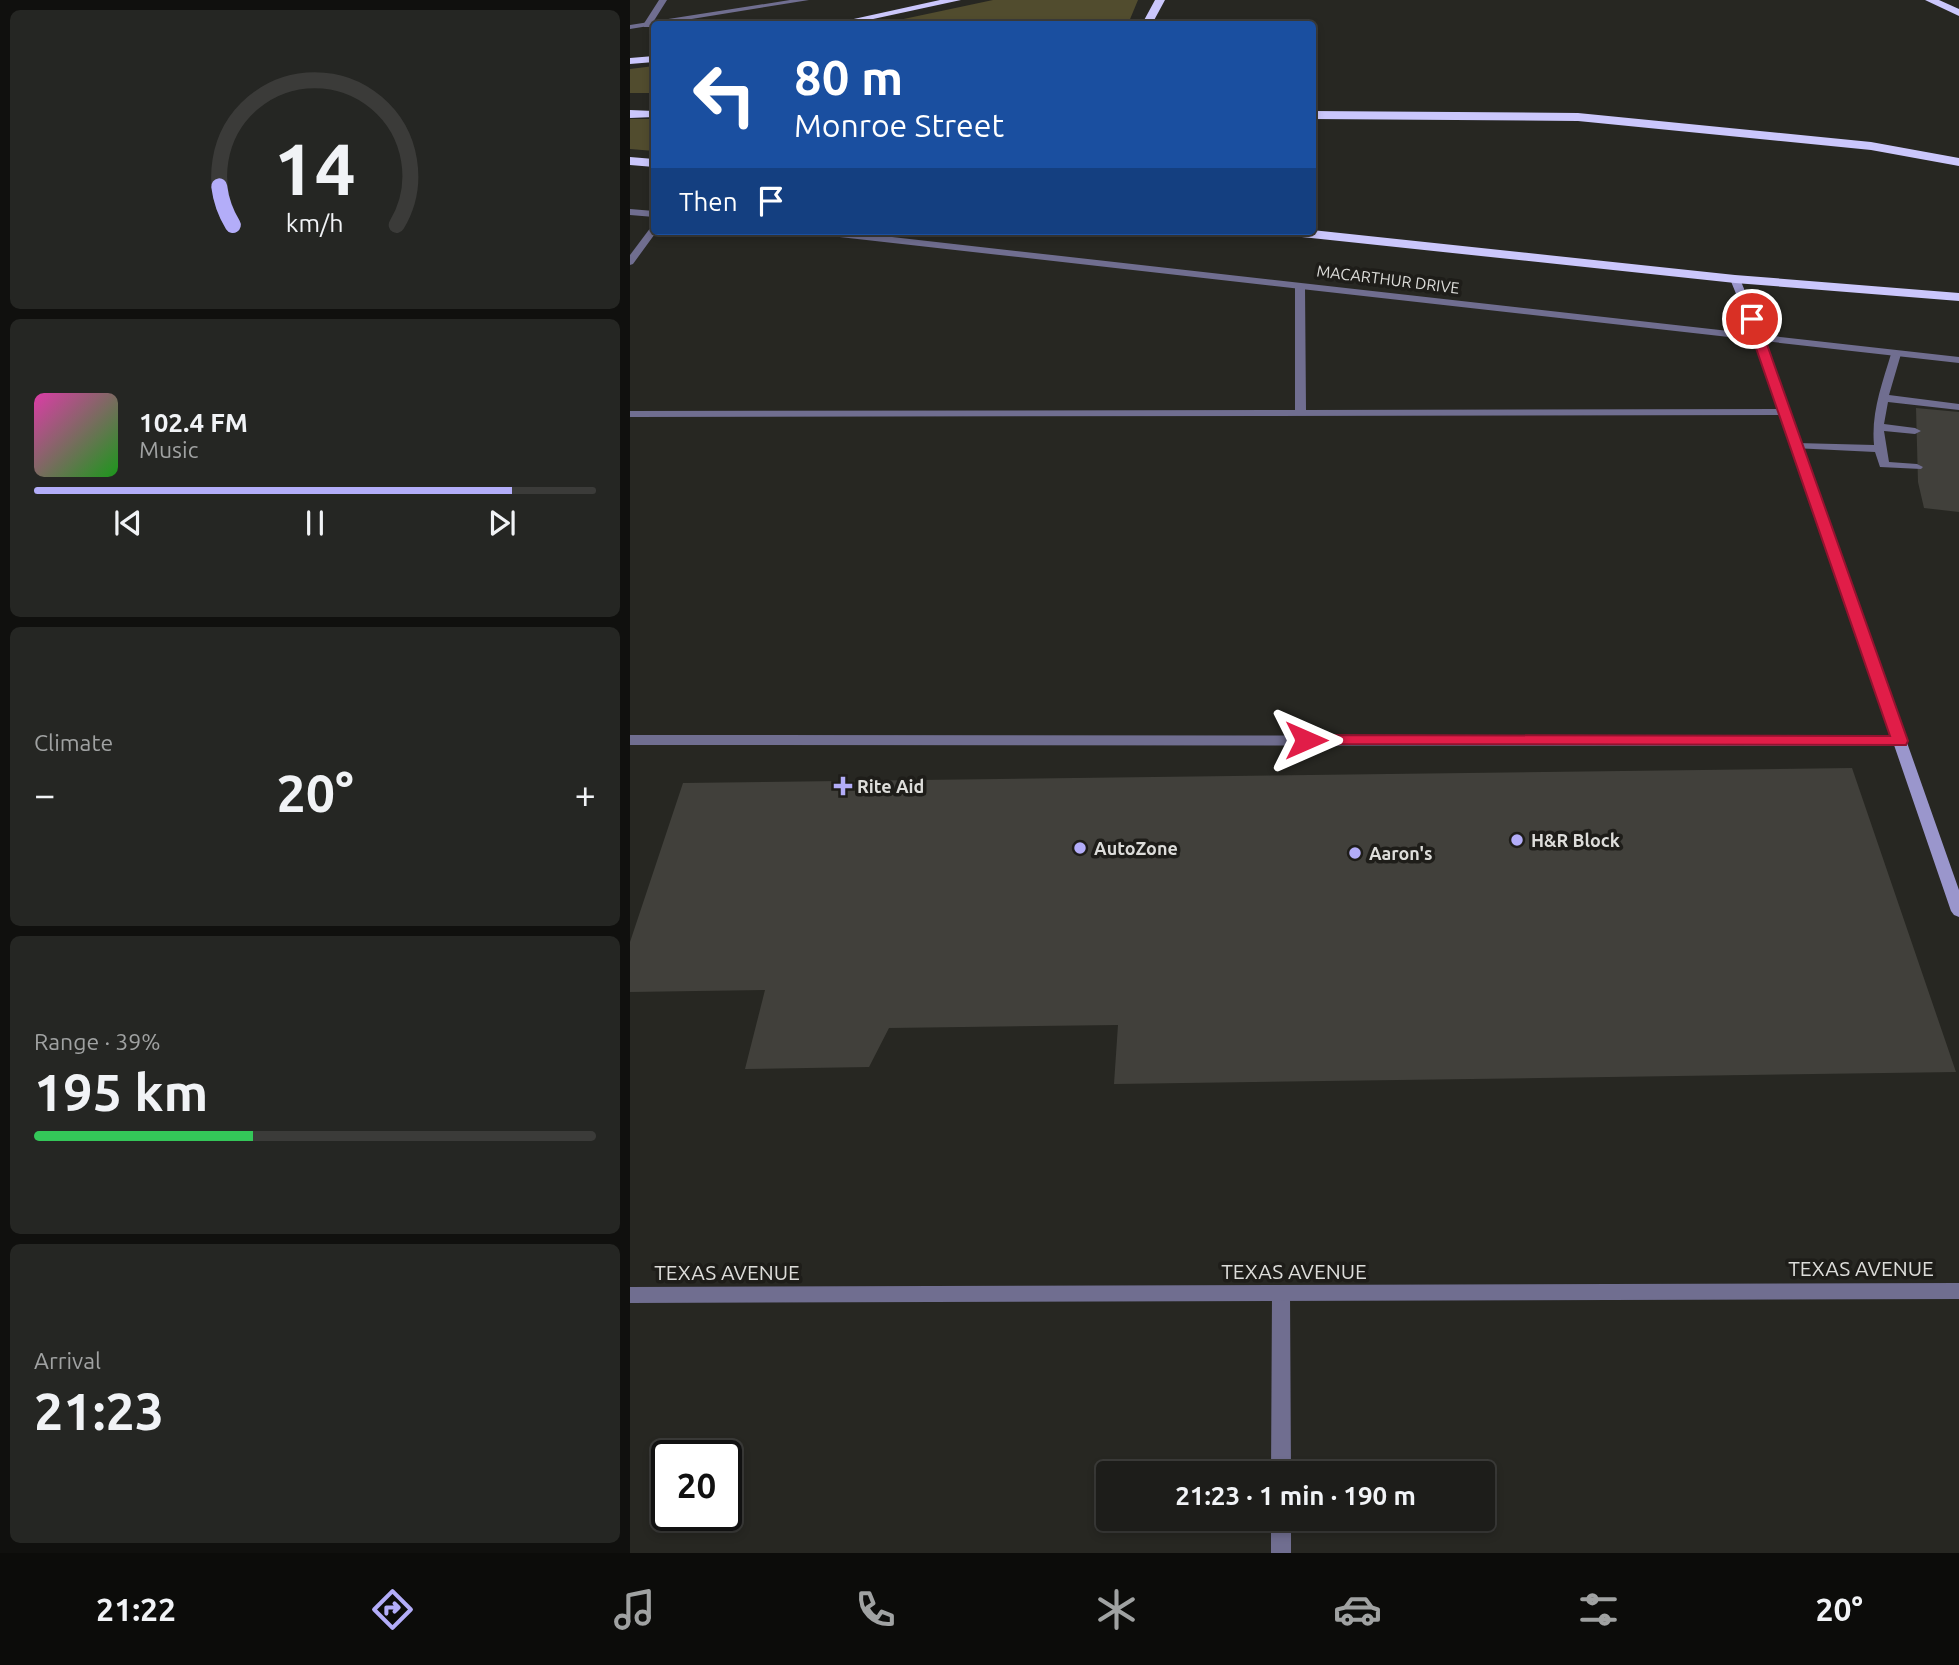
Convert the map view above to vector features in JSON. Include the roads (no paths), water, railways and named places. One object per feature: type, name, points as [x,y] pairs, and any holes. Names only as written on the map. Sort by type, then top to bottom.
[{"type":"highway","points":[[851,21],[956,0]]},
{"type":"highway","points":[[1148,21],[1160,0]]},
{"type":"highway","points":[[1930,0],[1959,13]]},
{"type":"highway","points":[[630,61],[651,58]]},
{"type":"highway","points":[[630,114],[651,114]]},
{"type":"highway","points":[[1316,115],[1578,117],[1871,146],[1959,162]]},
{"type":"highway","points":[[630,161],[651,163]]},
{"type":"highway","name":"MACARTHUR DRIVE","points":[[1316,234],[1735,279],[1959,297]]},
{"type":"main road","points":[[1735,279],[1786,412],[1959,911]]},
{"type":"street","points":[[647,25],[663,0]]},
{"type":"street","points":[[672,21],[805,0]]},
{"type":"street","points":[[630,27],[651,24]]},
{"type":"street","points":[[630,212],[651,214]]},
{"type":"street","points":[[630,262],[651,233]]},
{"type":"street","name":"MACARTHUR DRIVE","points":[[848,235],[1760,340],[1959,360]]},
{"type":"street","points":[[1300,287],[1301,413]]},
{"type":"street","points":[[1896,354],[1878,427],[1880,449],[1884,465],[1917,467]]},
{"type":"street","points":[[1883,398],[1959,407]]},
{"type":"street","points":[[630,414],[1786,412]]},
{"type":"street","points":[[1878,427],[1915,431]]},
{"type":"street","points":[[1797,446],[1880,449]]},
{"type":"street","points":[[630,740],[1900,741]]},
{"type":"street","name":"TEXAS AVENUE","points":[[630,1295],[1959,1291]]},
{"type":"street","points":[[1281,1294],[1281,1461]]},
{"type":"street","points":[[1281,1531],[1281,1553]]},
{"type":"place","name":"Rite Aid","points":[[843,786]]},
{"type":"place","name":"H&R Block","points":[[1517,840]]},
{"type":"place","name":"AutoZone","points":[[1080,848]]},
{"type":"place","name":"Aaron's","points":[[1355,853]]}]
